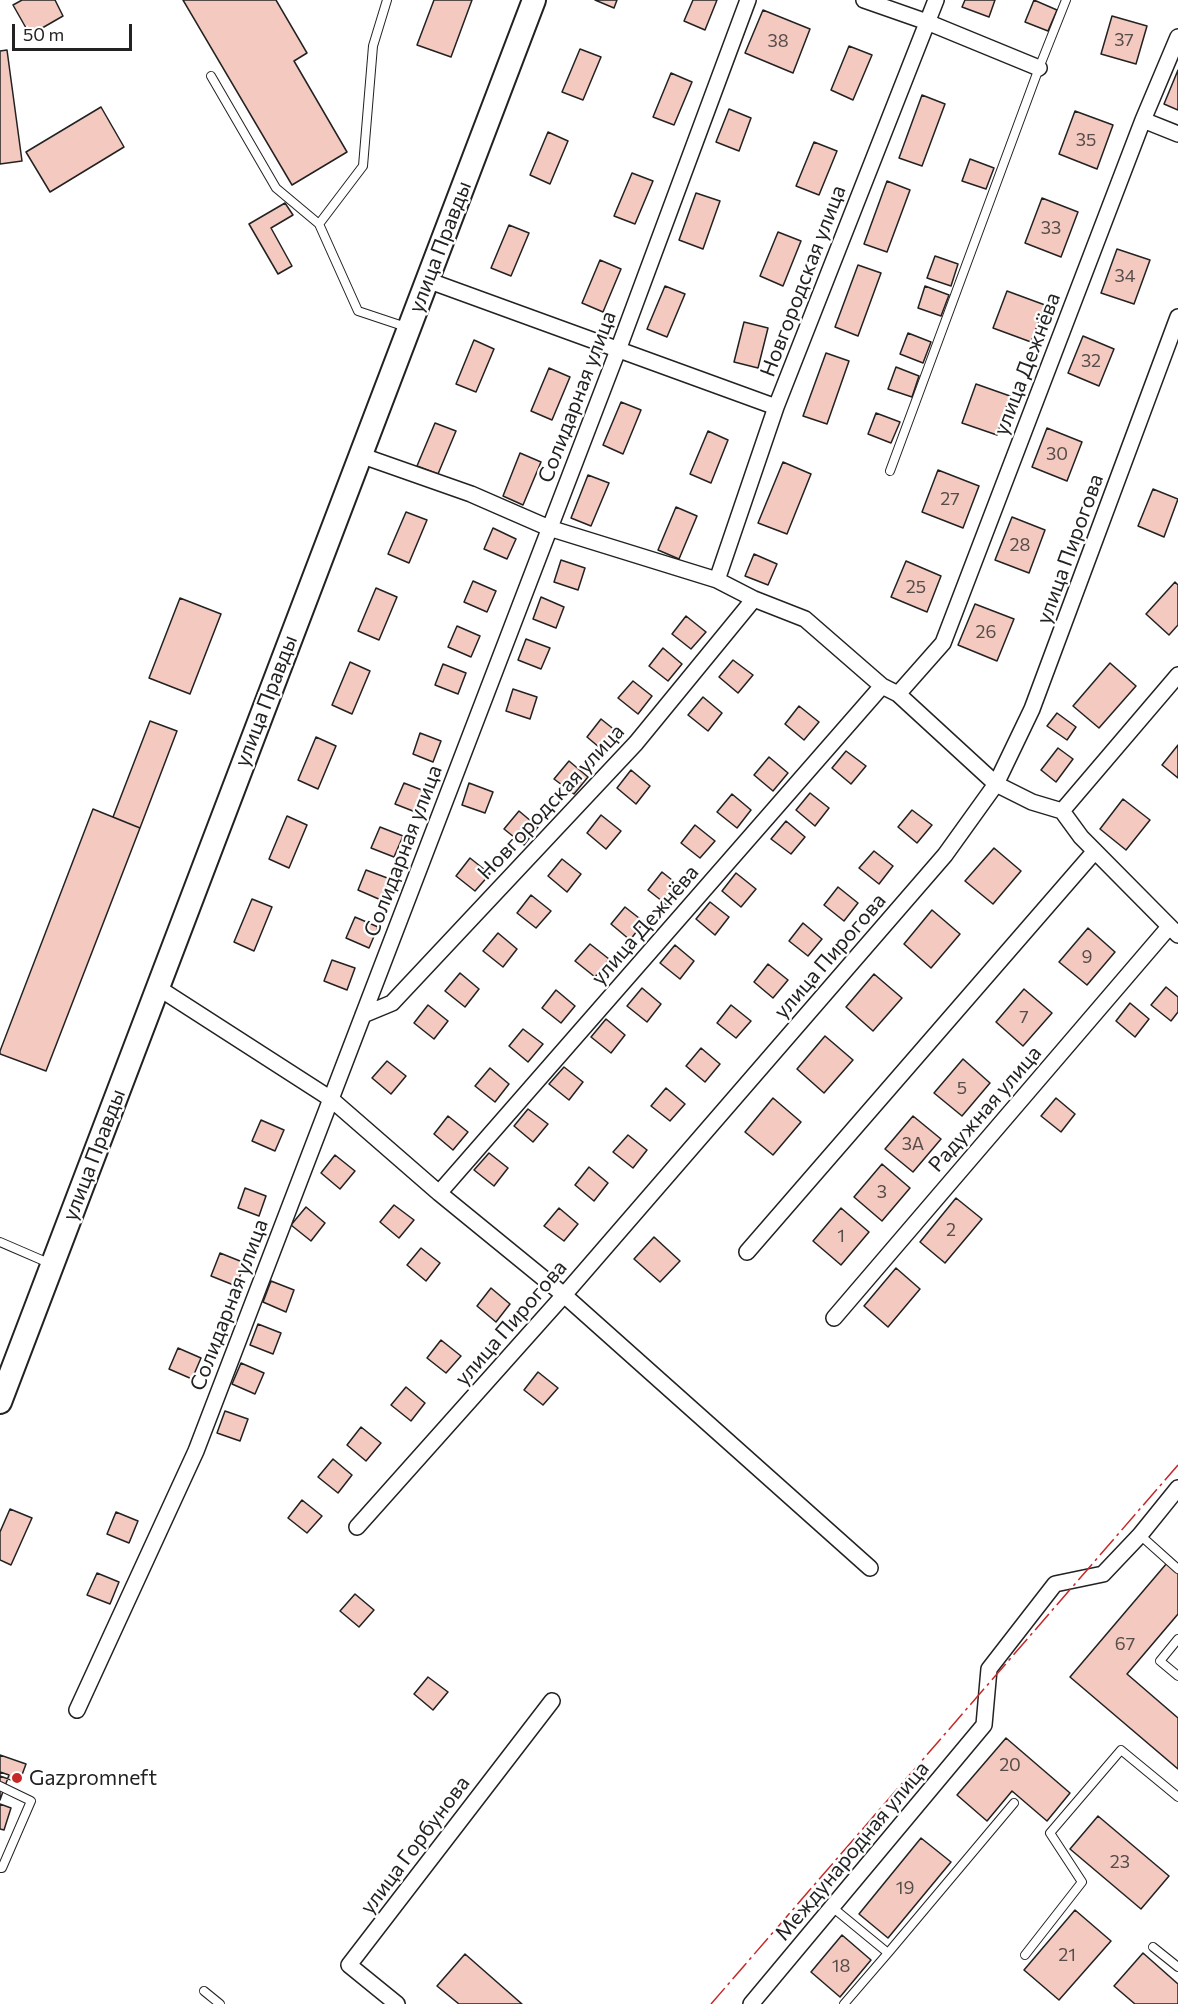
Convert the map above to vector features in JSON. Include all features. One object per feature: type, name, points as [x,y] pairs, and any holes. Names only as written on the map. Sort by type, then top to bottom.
[{"type":"main road","name":"улица Правды","points":[[0,1402],[534,0]]},
{"type":"street","name":"Солидарная улица","points":[[77,1710],[196,1451],[618,350],[748,0]]},
{"type":"street","points":[[864,0],[927,22],[1039,68]]},
{"type":"street","name":"Новгородская улица","points":[[717,580],[776,407],[936,0]]},
{"type":"street","name":"улица Дежнёва","points":[[898,694],[943,643],[1143,120],[1178,38]]},
{"type":"street","points":[[1143,120],[1178,134]]},
{"type":"street","points":[[427,280],[776,407]]},
{"type":"street","name":"улица Пирогова","points":[[357,1527],[564,1295],[945,855],[996,784],[1032,710],[1178,317]]},
{"type":"street","points":[[360,455],[471,494],[549,528],[717,580],[754,599],[805,619],[882,686],[898,694],[996,784],[1032,802],[1062,811],[1081,837],[1173,931]]},
{"type":"street","name":"Новгородская улица","points":[[363,1015],[392,1003],[636,743],[754,599]]},
{"type":"street","points":[[1062,811],[1178,675]]},
{"type":"street","name":"улица Дежнёва","points":[[439,1193],[882,686]]},
{"type":"street","points":[[747,1252],[1095,851]]},
{"type":"street","name":"Радужная улица","points":[[834,1318],[1173,931]]},
{"type":"street","points":[[157,987],[331,1099],[439,1193],[564,1295],[870,1568]]},
{"type":"street","points":[[1140,1535],[1178,1488]]},
{"type":"street","name":"Международная улица","points":[[751,2004],[984,1725],[989,1669],[1055,1584],[1104,1574],[1140,1535]]},
{"type":"street","name":"улица Горбунова","points":[[397,2004],[349,1965],[552,1701]]},
{"type":"lane","points":[[319,224],[363,166],[374,46],[387,0]]},
{"type":"lane","points":[[890,471],[1066,0]]},
{"type":"lane","points":[[211,76],[276,188],[319,224],[358,311],[409,327]]},
{"type":"lane","points":[[0,1242],[52,1264]]},
{"type":"lane","points":[[1140,1535],[1178,1569]]},
{"type":"lane","points":[[1178,1639],[1160,1660],[1178,1676]]},
{"type":"lane","points":[[1025,1955],[1082,1882],[1050,1833],[1121,1750],[1178,1797]]},
{"type":"lane","points":[[0,1786],[31,1801],[2,1868],[0,1868]]},
{"type":"lane","points":[[844,2004],[1014,1803]]},
{"type":"lane","points":[[832,1907],[888,1953]]},
{"type":"lane","points":[[1154,1947],[1178,1967]]},
{"type":"lane","points":[[204,1991],[220,2004]]},
{"type":"building","points":[[22,0],[55,0],[63,16],[30,35],[13,5]]},
{"type":"building","points":[[183,0],[276,0],[307,53],[294,61],[347,152],[292,185]]},
{"type":"building","points":[[434,0],[472,0],[451,57],[417,45]]},
{"type":"building","points":[[595,0],[617,0],[614,8]]},
{"type":"building","points":[[693,0],[717,0],[705,30],[684,21]]},
{"type":"building","points":[[965,0],[995,0],[989,17],[962,7]]},
{"type":"building","points":[[1034,0],[1057,10],[1048,31],[1025,22]]},
{"type":"building","points":[[763,10],[810,29],[793,73],[745,53]]},
{"type":"building","points":[[1112,16],[1147,26],[1136,64],[1101,54]]},
{"type":"building","points":[[849,46],[872,55],[853,100],[831,90]]},
{"type":"building","points":[[580,49],[601,57],[583,100],[562,92]]},
{"type":"building","points":[[7,50],[22,161],[0,164],[0,51]]},
{"type":"building","points":[[1178,70],[1178,110],[1164,104]]},
{"type":"building","points":[[671,73],[692,82],[674,125],[653,117]]},
{"type":"building","points":[[922,95],[945,104],[922,166],[899,158]]},
{"type":"building","points":[[101,107],[124,147],[50,192],[26,152]]},
{"type":"building","points":[[729,109],[751,118],[739,151],[716,142]]},
{"type":"building","points":[[1075,111],[1113,125],[1097,169],[1059,154]]},
{"type":"building","points":[[548,132],[568,141],[550,184],[530,175]]},
{"type":"building","points":[[814,142],[837,151],[819,195],[796,186]]},
{"type":"building","points":[[970,159],[994,168],[986,189],[962,181]]},
{"type":"building","points":[[632,173],[653,181],[635,224],[614,216]]},
{"type":"building","points":[[887,181],[910,190],[887,252],[864,244]]},
{"type":"building","points":[[696,193],[720,201],[703,249],[679,240]]},
{"type":"building","points":[[1042,198],[1078,212],[1061,257],[1025,243]]},
{"type":"building","points":[[285,203],[293,215],[271,228],[292,266],[278,274],[249,224]]},
{"type":"building","points":[[509,225],[529,233],[511,276],[491,268]]},
{"type":"building","points":[[778,232],[801,241],[783,286],[760,276]]},
{"type":"building","points":[[1117,249],[1150,260],[1134,304],[1101,293]]},
{"type":"building","points":[[935,256],[958,264],[951,286],[927,278]]},
{"type":"building","points":[[600,260],[621,269],[603,312],[582,303]]},
{"type":"building","points":[[858,265],[881,273],[858,336],[835,327]]},
{"type":"building","points":[[665,286],[685,294],[667,337],[647,329]]},
{"type":"building","points":[[925,286],[949,295],[941,316],[918,308]]},
{"type":"building","points":[[1007,291],[1045,305],[1031,342],[993,328]]},
{"type":"building","points":[[744,322],[768,328],[758,368],[734,362]]},
{"type":"building","points":[[908,333],[931,342],[923,363],[900,354]]},
{"type":"building","points":[[1083,336],[1114,349],[1099,386],[1068,373]]},
{"type":"building","points":[[474,340],[494,349],[476,392],[456,384]]},
{"type":"building","points":[[826,353],[849,361],[827,424],[803,416]]},
{"type":"building","points":[[896,367],[919,376],[912,397],[888,389]]},
{"type":"building","points":[[549,368],[570,377],[552,420],[531,411]]},
{"type":"building","points":[[976,384],[1010,396],[997,435],[962,423]]},
{"type":"building","points":[[621,402],[641,410],[623,454],[603,445]]},
{"type":"building","points":[[876,413],[900,422],[891,443],[868,434]]},
{"type":"building","points":[[435,423],[456,431],[438,474],[417,466]]},
{"type":"building","points":[[1047,428],[1082,442],[1067,481],[1032,467]]},
{"type":"building","points":[[708,431],[728,440],[711,483],[690,474]]},
{"type":"building","points":[[520,453],[541,462],[523,505],[503,496]]},
{"type":"building","points":[[783,462],[811,474],[787,534],[758,523]]},
{"type":"building","points":[[938,470],[979,486],[963,528],[922,512]]},
{"type":"building","points":[[588,475],[609,483],[591,526],[571,518]]},
{"type":"building","points":[[1153,489],[1178,499],[1164,537],[1138,526]]},
{"type":"building","points":[[676,507],[697,516],[679,559],[658,550]]},
{"type":"building","points":[[406,512],[427,520],[409,563],[388,554]]},
{"type":"building","points":[[1012,517],[1045,530],[1029,573],[995,560]]},
{"type":"building","points":[[493,528],[516,539],[507,559],[484,549]]},
{"type":"building","points":[[754,554],[777,564],[768,585],[745,576]]},
{"type":"building","points":[[561,560],[585,568],[578,590],[554,582]]},
{"type":"building","points":[[906,561],[941,576],[927,612],[891,597]]},
{"type":"building","points":[[473,581],[496,591],[487,612],[464,602]]},
{"type":"building","points":[[1175,582],[1178,585],[1178,625],[1169,635],[1146,614]]},
{"type":"building","points":[[376,588],[397,597],[379,640],[358,631]]},
{"type":"building","points":[[541,597],[564,607],[556,628],[533,619]]},
{"type":"building","points":[[180,598],[221,614],[190,694],[149,678]]},
{"type":"building","points":[[975,604],[1014,619],[997,661],[958,645]]},
{"type":"building","points":[[686,616],[706,632],[691,649],[672,634]]},
{"type":"building","points":[[457,626],[480,636],[471,657],[448,647]]},
{"type":"building","points":[[526,639],[550,648],[541,669],[518,660]]},
{"type":"building","points":[[663,648],[682,664],[668,681],[649,666]]},
{"type":"building","points":[[733,660],[753,675],[738,693],[719,677]]},
{"type":"building","points":[[350,662],[370,671],[352,714],[332,705]]},
{"type":"building","points":[[1110,663],[1136,686],[1099,728],[1073,706]]},
{"type":"building","points":[[443,664],[466,673],[458,694],[435,685]]},
{"type":"building","points":[[633,681],[652,696],[638,714],[618,698]]},
{"type":"building","points":[[513,689],[537,697],[530,719],[506,711]]},
{"type":"building","points":[[703,697],[722,713],[708,731],[688,715]]},
{"type":"building","points":[[799,706],[819,722],[804,740],[785,724]]},
{"type":"building","points":[[1057,713],[1076,727],[1067,740],[1047,726]]},
{"type":"building","points":[[601,719],[621,735],[606,753],[587,737]]},
{"type":"building","points":[[150,721],[177,731],[140,828],[113,817]]},
{"type":"building","points":[[420,733],[441,741],[433,762],[413,754]]},
{"type":"building","points":[[316,737],[336,746],[318,789],[298,780]]},
{"type":"building","points":[[1178,745],[1178,778],[1162,765]]},
{"type":"building","points":[[1058,748],[1073,759],[1056,782],[1041,770]]},
{"type":"building","points":[[846,751],[866,766],[851,784],[832,768]]},
{"type":"building","points":[[769,757],[788,773],[773,791],[754,775]]},
{"type":"building","points":[[569,761],[588,777],[574,794],[554,779]]},
{"type":"building","points":[[631,770],[650,786],[636,804],[617,788]]},
{"type":"building","points":[[404,783],[427,792],[418,813],[395,804]]},
{"type":"building","points":[[469,783],[493,792],[485,813],[462,805]]},
{"type":"building","points":[[810,793],[829,808],[815,826],[796,810]]},
{"type":"building","points":[[732,794],[751,810],[737,828],[717,812]]},
{"type":"building","points":[[1123,799],[1150,820],[1126,850],[1100,829]]},
{"type":"building","points":[[93,809],[140,828],[46,1071],[0,1054],[0,1051]]},
{"type":"building","points":[[912,810],[932,825],[917,843],[898,827]]},
{"type":"building","points":[[519,811],[538,827],[524,845],[504,829]]},
{"type":"building","points":[[601,815],[621,831],[606,849],[587,833]]},
{"type":"building","points":[[287,816],[307,825],[289,868],[269,859]]},
{"type":"building","points":[[786,821],[805,837],[791,854],[771,839]]},
{"type":"building","points":[[695,825],[715,841],[700,858],[681,843]]},
{"type":"building","points":[[380,827],[403,836],[394,857],[371,848]]},
{"type":"building","points":[[994,848],[1021,871],[993,904],[965,881]]},
{"type":"building","points":[[874,851],[893,866],[879,884],[859,868]]},
{"type":"building","points":[[470,858],[490,874],[475,891],[456,876]]},
{"type":"building","points":[[562,859],[581,874],[567,892],[548,876]]},
{"type":"building","points":[[366,870],[390,879],[381,900],[358,890]]},
{"type":"building","points":[[662,872],[682,888],[667,905],[648,890]]},
{"type":"building","points":[[736,873],[756,889],[741,907],[722,891]]},
{"type":"building","points":[[838,887],[858,903],[844,921],[824,905]]},
{"type":"building","points":[[531,895],[551,911],[536,928],[517,913]]},
{"type":"building","points":[[252,899],[272,907],[254,951],[234,942]]},
{"type":"building","points":[[710,902],[729,917],[715,935],[696,919]]},
{"type":"building","points":[[625,907],[644,922],[630,940],[611,924]]},
{"type":"building","points":[[932,910],[960,934],[931,968],[904,944]]},
{"type":"building","points":[[355,917],[378,927],[369,948],[346,938]]},
{"type":"building","points":[[803,923],[822,939],[808,956],[789,941]]},
{"type":"building","points":[[1088,928],[1115,952],[1087,985],[1059,962]]},
{"type":"building","points":[[498,933],[517,949],[503,967],[483,951]]},
{"type":"building","points":[[590,944],[609,959],[595,977],[575,961]]},
{"type":"building","points":[[675,945],[694,961],[680,979],[660,963]]},
{"type":"building","points":[[332,960],[355,968],[347,990],[324,981]]},
{"type":"building","points":[[768,964],[788,980],[773,998],[754,982]]},
{"type":"building","points":[[460,973],[479,989],[465,1007],[445,991]]},
{"type":"building","points":[[874,974],[902,998],[873,1031],[846,1007]]},
{"type":"building","points":[[1166,987],[1178,997],[1178,1012],[1171,1021],[1151,1005]]},
{"type":"building","points":[[642,988],[661,1004],[647,1022],[627,1006]]},
{"type":"building","points":[[1024,989],[1052,1013],[1023,1046],[996,1022]]},
{"type":"building","points":[[556,990],[575,1006],[561,1023],[542,1008]]},
{"type":"building","points":[[1130,1003],[1149,1019],[1135,1037],[1116,1021]]},
{"type":"building","points":[[428,1005],[448,1021],[434,1039],[414,1023]]},
{"type":"building","points":[[731,1005],[751,1021],[736,1038],[717,1023]]},
{"type":"building","points":[[606,1019],[625,1035],[611,1053],[591,1037]]},
{"type":"building","points":[[523,1029],[543,1044],[528,1062],[509,1046]]},
{"type":"building","points":[[825,1036],[853,1060],[824,1093],[797,1069]]},
{"type":"building","points":[[701,1048],[720,1064],[705,1082],[686,1066]]},
{"type":"building","points":[[963,1059],[990,1083],[962,1116],[934,1093]]},
{"type":"building","points":[[387,1061],[406,1076],[391,1094],[372,1078]]},
{"type":"building","points":[[564,1067],[583,1082],[569,1100],[549,1084]]},
{"type":"building","points":[[490,1068],[509,1084],[495,1102],[475,1086]]},
{"type":"building","points":[[666,1088],[685,1104],[670,1121],[651,1106]]},
{"type":"building","points":[[773,1098],[801,1122],[773,1155],[745,1132]]},
{"type":"building","points":[[1056,1098],[1075,1114],[1061,1132],[1041,1116]]},
{"type":"building","points":[[528,1109],[548,1124],[533,1142],[514,1126]]},
{"type":"building","points":[[448,1116],[468,1132],[453,1150],[434,1134]]},
{"type":"building","points":[[913,1116],[941,1139],[913,1172],[885,1149]]},
{"type":"building","points":[[261,1120],[284,1130],[275,1151],[252,1141]]},
{"type":"building","points":[[628,1135],[647,1150],[633,1168],[613,1152]]},
{"type":"building","points":[[489,1153],[508,1168],[494,1186],[474,1170]]},
{"type":"building","points":[[335,1155],[355,1171],[340,1189],[321,1173]]},
{"type":"building","points":[[882,1164],[910,1188],[882,1221],[854,1197]]},
{"type":"building","points":[[589,1167],[608,1183],[594,1201],[575,1185]]},
{"type":"building","points":[[245,1188],[266,1196],[259,1216],[238,1208]]},
{"type":"building","points":[[956,1198],[982,1219],[945,1263],[920,1242]]},
{"type":"building","points":[[394,1205],[414,1220],[399,1238],[380,1222]]},
{"type":"building","points":[[306,1207],[325,1223],[311,1241],[291,1225]]},
{"type":"building","points":[[559,1208],[578,1224],[564,1241],[544,1226]]},
{"type":"building","points":[[841,1208],[869,1232],[841,1265],[813,1241]]},
{"type":"building","points":[[654,1237],[680,1261],[660,1282],[634,1259]]},
{"type":"building","points":[[421,1248],[440,1263],[426,1281],[407,1265]]},
{"type":"building","points":[[220,1253],[245,1263],[236,1286],[211,1276]]},
{"type":"building","points":[[896,1268],[920,1289],[888,1327],[864,1306]]},
{"type":"building","points":[[271,1281],[294,1290],[286,1312],[263,1302]]},
{"type":"building","points":[[491,1288],[510,1304],[496,1322],[477,1306]]},
{"type":"building","points":[[258,1324],[281,1333],[273,1354],[250,1345]]},
{"type":"building","points":[[441,1340],[461,1356],[446,1373],[427,1358]]},
{"type":"building","points":[[178,1348],[201,1358],[192,1379],[169,1369]]},
{"type":"building","points":[[241,1363],[264,1373],[255,1394],[232,1384]]},
{"type":"building","points":[[538,1372],[558,1388],[543,1405],[524,1390]]},
{"type":"building","points":[[406,1387],[425,1403],[411,1421],[391,1405]]},
{"type":"building","points":[[225,1411],[248,1419],[240,1441],[217,1433]]},
{"type":"building","points":[[361,1427],[381,1443],[366,1461],[347,1445]]},
{"type":"building","points":[[333,1459],[352,1475],[338,1493],[318,1477]]},
{"type":"building","points":[[302,1500],[322,1516],[307,1533],[288,1518]]},
{"type":"building","points":[[10,1509],[32,1518],[11,1565],[0,1560],[0,1532]]},
{"type":"building","points":[[116,1512],[138,1521],[129,1543],[107,1534]]},
{"type":"building","points":[[1167,1563],[1178,1573],[1178,1614],[1127,1674],[1178,1718],[1178,1769],[1070,1677]]},
{"type":"building","points":[[97,1573],[119,1582],[110,1604],[87,1595]]},
{"type":"building","points":[[355,1594],[374,1610],[359,1627],[340,1611]]},
{"type":"building","points":[[428,1677],[448,1692],[433,1710],[414,1694]]},
{"type":"building","points":[[1006,1738],[1070,1793],[1047,1821],[1012,1791],[987,1821],[957,1795]]},
{"type":"building","points":[[0,1755],[26,1764],[19,1783],[0,1776]]},
{"type":"building","points":[[0,1772],[9,1775],[0,1800]]},
{"type":"building","points":[[0,1804],[11,1808],[4,1830],[0,1829]]},
{"type":"building","points":[[1098,1816],[1169,1876],[1141,1909],[1070,1849]]},
{"type":"building","points":[[921,1838],[951,1862],[888,1938],[859,1914]]},
{"type":"building","points":[[1075,1910],[1111,1941],[1059,2000],[1024,1970]]},
{"type":"building","points":[[842,1935],[871,1960],[840,1997],[811,1972]]},
{"type":"building","points":[[1143,1953],[1178,1984],[1178,2004],[1135,2004],[1114,1986]]},
{"type":"building","points":[[465,1954],[522,2004],[459,2004],[437,1986]]},
{"type":"power","points":[[711,2004],[1178,1465]]},
{"type":"place","name":"Gazpromneft","points":[[17,1778]]}]
